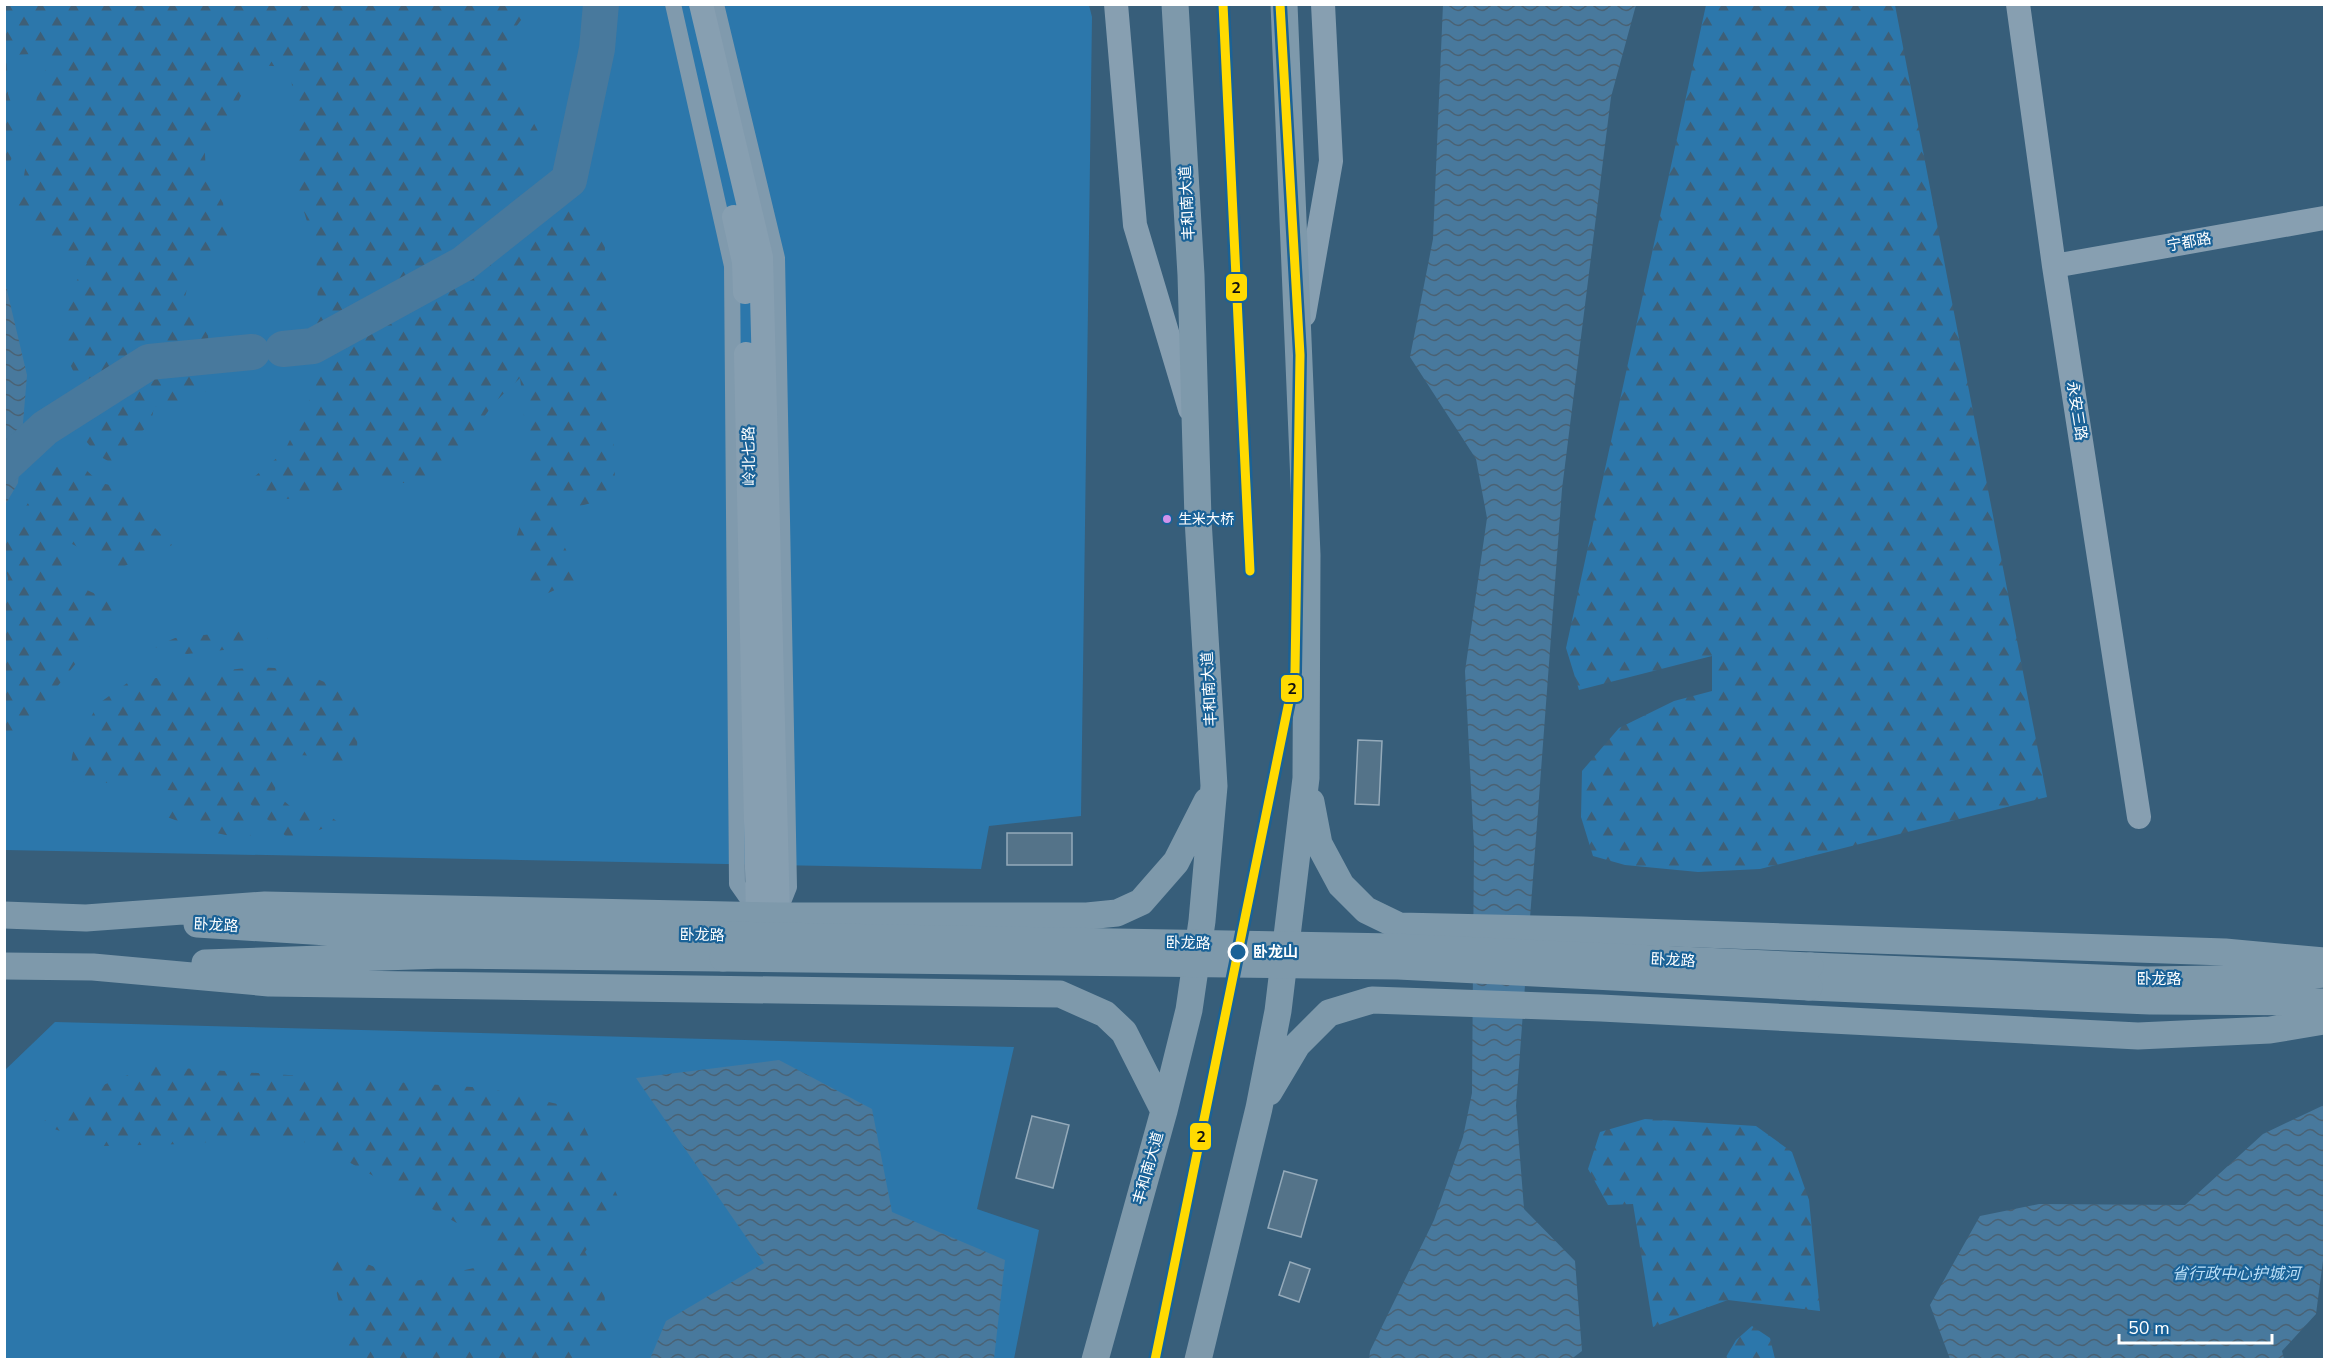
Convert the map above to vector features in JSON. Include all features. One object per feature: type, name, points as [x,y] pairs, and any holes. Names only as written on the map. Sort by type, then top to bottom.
[{"type":"main road","name":"丰和南大道","points":[[1095,1359],[1190,1010],[1202,921],[1214,786],[1194,423],[1191,274],[1175,4]]},
{"type":"main road","points":[[1198,1359],[1259,1108],[1278,1011],[1306,778],[1307,555],[1285,10]]},
{"type":"main road","name":"卧龙路","points":[[1306,778],[1319,844],[1341,885],[1366,910],[1399,926],[2225,952],[2325,961]]},
{"type":"main road","name":"卧龙路","points":[[86,918],[266,905],[768,915],[1087,916],[1117,913],[1141,902],[1176,861],[1214,786]]},
{"type":"main road","name":"卧龙路","points":[[4,915],[328,932],[723,946]]},
{"type":"main road","name":"卧龙路","points":[[4,966],[93,967],[723,946],[1395,947],[2150,1001],[2325,1002]]},
{"type":"main road","name":"卧龙路","points":[[93,967],[269,983],[1060,994],[1105,1014],[1124,1032],[1164,1111]]},
{"type":"main road","name":"卧龙路","points":[[1809,976],[2147,980],[2284,978],[2325,974]]},
{"type":"main road","points":[[1259,1108],[1297,1045],[1329,1013],[1372,1000],[1601,1008],[2138,1036],[2271,1030],[2325,1021]]},
{"type":"street","points":[[674,4],[732,266],[737,884],[768,915]]},
{"type":"street","name":"岭北七路","points":[[684,4],[744,262],[768,915]]},
{"type":"street","points":[[701,4],[760,257],[768,915]]},
{"type":"street","points":[[716,4],[777,258],[789,887],[768,915]]},
{"type":"street","points":[[1116,4],[1135,225],[1194,423]]},
{"type":"street","points":[[1298,344],[1331,161],[1323,4]]},
{"type":"street","name":"永安三路","points":[[2018,4],[2054,266],[2139,817]]},
{"type":"street","name":"宁都路","points":[[2054,266],[2325,218]]},
{"type":"green space","points":[[5,4],[532,5],[513,31],[505,79],[527,110],[539,133],[526,157],[522,189],[604,227],[615,480],[600,501],[559,511],[562,541],[579,579],[533,600],[527,558],[516,538],[524,511],[526,480],[525,426],[520,378],[495,402],[458,452],[417,482],[387,484],[359,461],[359,486],[313,497],[271,500],[254,477],[284,452],[315,389],[318,273],[311,235],[297,188],[291,67],[253,65],[236,106],[216,128],[204,136],[206,173],[223,203],[228,235],[217,255],[191,270],[184,302],[208,324],[209,390],[178,403],[154,407],[151,423],[122,450],[113,464],[96,454],[80,433],[79,384],[66,355],[62,331],[64,303],[87,263],[63,248],[36,237],[17,214],[8,197],[23,182],[39,84],[50,61],[34,54],[6,55],[8,94],[20,128],[11,160],[5,170]]},
{"type":"green space","points":[[5,5],[1089,5],[1092,17],[1081,816],[989,826],[981,869],[5,850]]},
{"type":"green space","points":[[1706,5],[1895,5],[2047,797],[1760,869],[1698,872],[1625,865],[1593,856],[1581,817],[1582,771],[1619,728],[1674,701],[1712,691],[1712,656],[1579,690],[1566,648]]},
{"type":"green space","points":[[62,464],[84,468],[100,483],[131,489],[150,507],[152,525],[172,545],[120,568],[56,536],[65,580],[122,606],[7,749],[4,748],[4,622],[8,578],[5,567],[5,540],[42,475]]},
{"type":"green space","points":[[251,630],[268,638],[233,649],[187,654],[155,647],[175,638]]},
{"type":"green space","points":[[255,667],[294,669],[329,684],[359,707],[357,749],[343,785],[317,756],[278,754],[275,793],[291,807],[322,810],[339,823],[290,840],[247,801],[244,821],[252,839],[240,838],[206,830],[162,815],[195,792],[165,790],[145,779],[114,783],[68,781],[73,751],[98,704],[130,681]]},
{"type":"green space","points":[[55,1022],[1014,1047],[977,1209],[1039,1230],[1014,1359],[5,1360],[5,1070]]},
{"type":"green space","points":[[150,1066],[487,1088],[575,1108],[619,1199],[585,1252],[604,1286],[607,1336],[592,1359],[352,1359],[326,1247],[411,1282],[519,1258],[315,1143],[255,1138],[185,1144],[103,1146],[40,1124],[86,1092]]},
{"type":"green space","points":[[1645,1119],[1756,1126],[1792,1152],[1809,1200],[1820,1311],[1728,1300],[1653,1327],[1633,1204],[1608,1205],[1588,1169],[1600,1132]]},
{"type":"green space","points":[[1752,1326],[1770,1338],[1775,1359],[1715,1359],[1726,1357],[1736,1340]]},
{"type":"water","points":[[1443,4],[1636,5],[1611,97],[1562,489],[1516,1106],[1524,1209],[1575,1261],[1582,1351],[1570,1360],[1369,1360],[1370,1351],[1434,1220],[1463,1137],[1472,1093],[1474,846],[1465,671],[1487,518],[1476,459],[1410,357],[1433,239]]},
{"type":"water","points":[[5,282],[27,375],[18,483],[5,505]]},
{"type":"water","points":[[779,1060],[872,1109],[892,1212],[1005,1260],[994,1359],[650,1359],[666,1321],[764,1263],[636,1078]]},
{"type":"water","name":"省行政中心护城河","points":[[2324,1105],[2324,1253],[2316,1314],[2282,1351],[2284,1359],[1950,1359],[1930,1305],[1980,1216],[2039,1204],[2185,1205],[2263,1134]]},
{"type":"building","points":[[1358,740],[1382,741],[1379,805],[1355,804]]},
{"type":"building","points":[[1007,833],[1072,833],[1072,865],[1007,865]]},
{"type":"building","points":[[1032,1116],[1069,1125],[1053,1188],[1016,1178]]},
{"type":"building","points":[[1284,1171],[1317,1180],[1301,1237],[1268,1228]]},
{"type":"building","points":[[1290,1262],[1310,1269],[1299,1302],[1279,1295]]},
{"type":"waterway","points":[[283,349],[313,346],[463,264],[569,180],[597,49],[601,4]]},
{"type":"waterway","points":[[4,466],[45,428],[149,362],[252,352]]},
{"type":"transit line","name":"2","points":[[1223,4],[1250,571]]},
{"type":"transit line","name":"2","points":[[1155,1360],[1295,672],[1300,355],[1280,4]]},
{"type":"place","name":"生米大桥","points":[[1167,519]]},
{"type":"place","name":"卧龙山","points":[[1238,952]]}]
